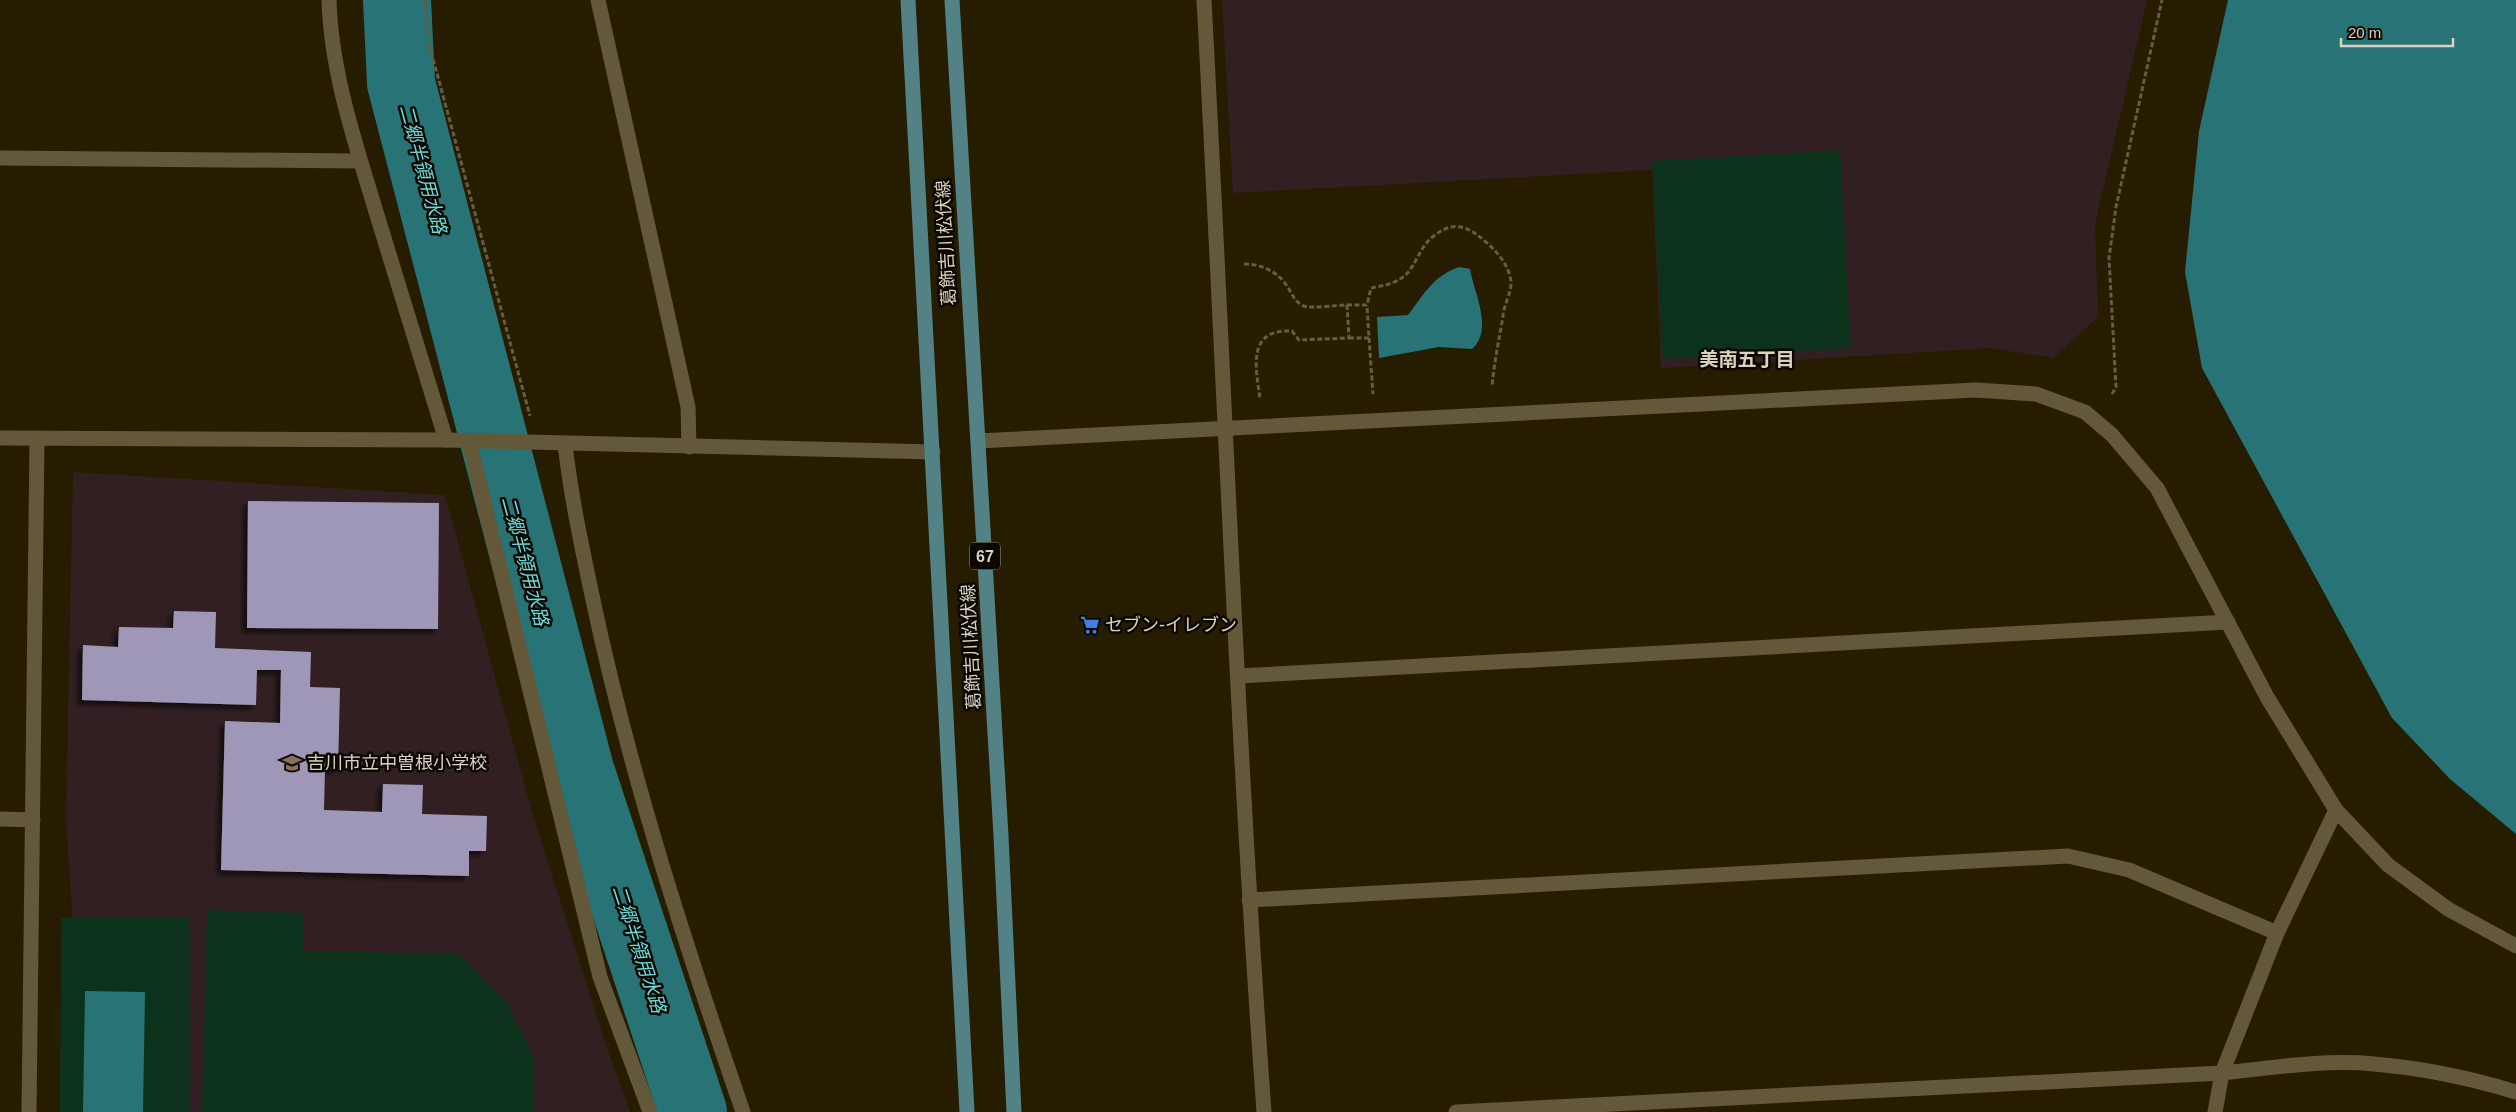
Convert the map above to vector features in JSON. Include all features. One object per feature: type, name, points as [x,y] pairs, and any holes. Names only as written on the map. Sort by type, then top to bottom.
[{"type":"main road","name":"葛飾吉川松伏線","points":[[908,0],[967,1112]]},
{"type":"main road","name":"葛飾吉川松伏線","points":[[952,0],[1014,1112]]},
{"type":"street","points":[[329,0],[329,20],[342,90],[360,161],[446,440]]},
{"type":"street","points":[[598,0],[688,407],[689,447]]},
{"type":"street","points":[[1204,0],[1227,429],[1248,900],[1264,1112]]},
{"type":"street","points":[[0,158],[360,161]]},
{"type":"street","points":[[978,441],[1976,390],[2036,394],[2085,412],[2112,435],[2157,488],[2267,697],[2336,810],[2388,865],[2448,910],[2516,946]]},
{"type":"street","points":[[0,438],[446,440],[536,444],[933,452]]},
{"type":"street","points":[[29,1112],[37,438]]},
{"type":"street","points":[[469,441],[600,977],[650,1112]]},
{"type":"street","points":[[565,444],[570,488],[615,697],[656,847],[743,1112]]},
{"type":"street","points":[[1238,676],[2228,622]]},
{"type":"street","points":[[2215,1112],[2222,1073],[2277,932],[2336,810]]},
{"type":"street","points":[[0,819],[33,820]]},
{"type":"street","points":[[1248,900],[2068,856],[2129,870],[2277,932]]},
{"type":"street","points":[[1456,1112],[2222,1073],[2312,1064],[2373,1063],[2436,1072],[2516,1092]]},
{"type":"path","points":[[2112,394],[2116,387],[2110,258],[2116,207],[2162,0]]},
{"type":"path","points":[[1373,394],[1367,305],[1371,288],[1396,282],[1405,276],[1422,246],[1436,234],[1451,226],[1468,229],[1492,247],[1504,264],[1511,282],[1503,312],[1492,388]]},
{"type":"path","points":[[1218,265],[1248,264],[1267,268],[1280,276],[1289,288],[1292,296],[1305,306],[1367,305]]},
{"type":"path","points":[[1347,305],[1350,338]]},
{"type":"path","points":[[1260,400],[1256,353],[1266,337],[1278,331],[1292,331],[1299,340],[1369,338]]},
{"type":"shaded area","points":[[1222,0],[2147,0],[2095,224],[2098,317],[2053,358],[1991,348],[1661,368],[1652,170],[1233,193]]},
{"type":"shaded area","name":"吉川市立中曽根小学校","points":[[73,472],[445,495],[532,812],[606,1045],[630,1112],[60,1112],[72,907],[66,819]]},
{"type":"green space","points":[[1840,150],[1851,348],[1663,359],[1652,161]]},
{"type":"green space","points":[[207,910],[304,913],[304,951],[459,954],[506,1002],[533,1056],[534,1112],[202,1112]]},
{"type":"green space","points":[[61,918],[190,918],[189,1112],[60,1112]]},
{"type":"water","points":[[2228,0],[2516,0],[2516,834],[2450,779],[2392,718],[2202,368],[2185,272],[2199,131]]},
{"type":"water","points":[[1459,267],[1470,269],[1481,311],[1482,332],[1472,349],[1439,347],[1379,358],[1377,317],[1408,315],[1436,280]]},
{"type":"water","points":[[85,991],[145,992],[143,1112],[83,1112]]},
{"type":"building","points":[[248,501],[439,503],[438,629],[247,628]]},
{"type":"building","points":[[174,611],[216,612],[215,648],[311,652],[310,687],[340,688],[338,769],[325,768],[324,810],[382,812],[383,784],[423,785],[422,814],[487,816],[486,851],[469,851],[469,876],[221,870],[225,721],[280,723],[281,670],[257,670],[256,705],[82,700],[83,645],[118,647],[119,627],[173,628]]},
{"type":"waterway","name":"二郷半領用水路","points":[[397,0],[401,83],[580,770],[693,1112]]},
{"type":"place","name":"セブン-イレブン","points":[[1090,625]]},
{"type":"place","name":"吉川市立中曽根小学校","points":[[292,763]]},
{"type":"district","name":"美南五丁目","points":[[1747,359]]}]
